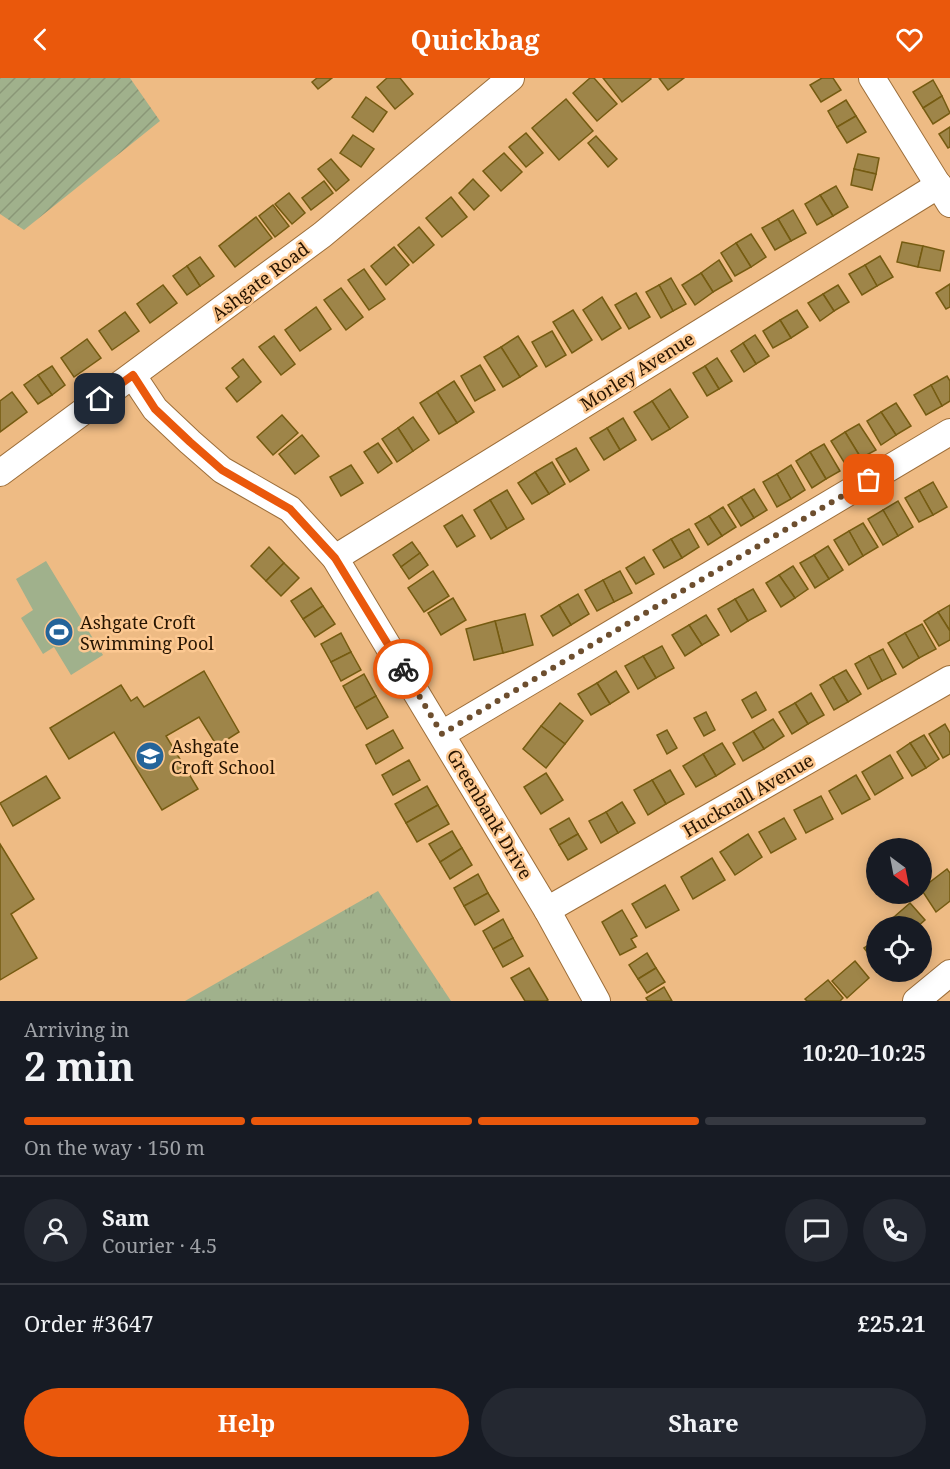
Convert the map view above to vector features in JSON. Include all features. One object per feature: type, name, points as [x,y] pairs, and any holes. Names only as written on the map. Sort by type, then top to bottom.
[{"type":"street","points":[[873,78],[944,194]]},
{"type":"street","name":"Ashgate Road","points":[[1,471],[322,236],[498,82]]},
{"type":"street","name":"Morley Avenue","points":[[335,558],[944,194]]},
{"type":"street","name":"Greenbank Drive","points":[[133,375],[155,409],[190,442],[222,470],[290,509],[335,558],[547,910],[597,1001]]},
{"type":"street","points":[[442,734],[950,432]]},
{"type":"street","name":"Hucknall Avenue","points":[[547,910],[950,679]]},
{"type":"street","points":[[916,1001],[950,973]]},
{"type":"green space","points":[[0,78],[130,78],[160,121],[24,230],[0,214]]},
{"type":"green space","name":"Ashgate Croft Swimming Pool","points":[[46,561],[103,655],[71,675],[54,647],[43,654],[21,618],[33,610],[16,579]]},
{"type":"green space","points":[[378,891],[451,1001],[185,1001]]},
{"type":"building","points":[[317,78],[332,78],[318,89],[312,82]]},
{"type":"building","points":[[387,78],[400,78],[413,94],[395,109],[377,87]]},
{"type":"building","points":[[590,78],[594,78],[617,104],[597,121],[573,93]]},
{"type":"building","points":[[603,78],[650,78],[651,79],[622,102]]},
{"type":"building","points":[[659,78],[684,78],[668,90]]},
{"type":"building","points":[[822,78],[833,78],[841,90],[821,102],[810,85]]},
{"type":"building","points":[[933,80],[942,96],[923,108],[913,92]]},
{"type":"building","points":[[942,96],[950,113],[933,124],[923,108]]},
{"type":"building","points":[[366,97],[387,112],[373,132],[352,117]]},
{"type":"building","points":[[566,99],[593,131],[559,160],[532,128]]},
{"type":"building","points":[[846,100],[856,116],[837,127],[828,111]]},
{"type":"building","points":[[856,116],[866,132],[847,143],[837,127]]},
{"type":"building","points":[[950,127],[950,147],[948,148],[939,134]]},
{"type":"building","points":[[526,133],[543,153],[526,167],[509,147]]},
{"type":"building","points":[[353,135],[374,149],[361,167],[340,153]]},
{"type":"building","points":[[596,136],[617,159],[608,167],[588,143]]},
{"type":"building","points":[[504,153],[522,172],[501,191],[483,171]]},
{"type":"building","points":[[858,154],[879,158],[876,174],[854,169]]},
{"type":"building","points":[[331,159],[349,180],[336,191],[318,169]]},
{"type":"building","points":[[854,169],[876,174],[872,190],[851,185]]},
{"type":"building","points":[[473,179],[489,196],[474,210],[459,193]]},
{"type":"building","points":[[324,181],[333,193],[311,210],[302,198]]},
{"type":"building","points":[[836,186],[848,207],[833,216],[820,195]]},
{"type":"building","points":[[289,193],[305,213],[292,224],[275,204]]},
{"type":"building","points":[[820,195],[833,216],[817,225],[805,204]]},
{"type":"building","points":[[451,197],[467,217],[442,237],[426,218]]},
{"type":"building","points":[[273,205],[289,226],[275,237],[259,216]]},
{"type":"building","points":[[793,210],[806,233],[791,241],[778,219]]},
{"type":"building","points":[[256,217],[272,238],[235,267],[219,246]]},
{"type":"building","points":[[778,219],[791,241],[775,250],[762,228]]},
{"type":"building","points":[[419,227],[434,245],[413,263],[398,245]]},
{"type":"building","points":[[751,234],[766,257],[751,267],[736,243]]},
{"type":"building","points":[[902,242],[923,246],[918,267],[897,262]]},
{"type":"building","points":[[736,243],[751,267],[735,276],[721,253]]},
{"type":"building","points":[[923,246],[944,251],[940,271],[918,267]]},
{"type":"building","points":[[394,247],[409,265],[386,285],[371,266]]},
{"type":"building","points":[[880,256],[893,277],[877,286],[865,265]]},
{"type":"building","points":[[200,257],[214,276],[200,286],[187,266]]},
{"type":"building","points":[[719,260],[732,281],[713,292],[701,273]]},
{"type":"building","points":[[865,265],[877,286],[862,295],[849,274]]},
{"type":"building","points":[[187,266],[200,286],[187,295],[173,276]]},
{"type":"building","points":[[364,269],[385,299],[369,310],[348,280]]},
{"type":"building","points":[[701,273],[713,292],[695,305],[682,285]]},
{"type":"building","points":[[671,278],[686,304],[673,311],[659,285]]},
{"type":"building","points":[[950,284],[950,307],[946,309],[936,293]]},
{"type":"building","points":[[163,285],[177,303],[150,323],[137,304]]},
{"type":"building","points":[[659,285],[673,311],[661,318],[646,292]]},
{"type":"building","points":[[838,285],[849,302],[834,311],[823,294]]},
{"type":"building","points":[[341,288],[363,317],[346,330],[324,300]]},
{"type":"building","points":[[636,293],[650,317],[629,329],[615,305]]},
{"type":"building","points":[[823,294],[834,311],[820,321],[808,303]]},
{"type":"building","points":[[602,297],[621,328],[602,340],[583,310]]},
{"type":"building","points":[[316,307],[331,329],[300,351],[285,330]]},
{"type":"building","points":[[573,310],[592,340],[572,353],[553,322]]},
{"type":"building","points":[[797,310],[808,327],[791,338],[780,320]]},
{"type":"building","points":[[125,312],[139,331],[112,350],[99,331]]},
{"type":"building","points":[[780,320],[791,338],[773,348],[763,331]]},
{"type":"building","points":[[552,331],[566,355],[546,367],[532,342]]},
{"type":"building","points":[[755,335],[769,356],[756,364],[743,343]]},
{"type":"building","points":[[274,336],[295,364],[281,375],[259,347]]},
{"type":"building","points":[[518,336],[537,366],[520,377],[501,347]]},
{"type":"building","points":[[87,339],[101,358],[74,377],[61,358]]},
{"type":"building","points":[[743,343],[756,364],[744,372],[731,351]]},
{"type":"building","points":[[501,347],[520,377],[503,387],[484,357]]},
{"type":"building","points":[[717,358],[732,381],[719,389],[705,366]]},
{"type":"building","points":[[243,359],[261,382],[237,402],[226,388],[239,377],[232,368]]},
{"type":"building","points":[[480,365],[495,390],[475,401],[461,376]]},
{"type":"building","points":[[52,366],[65,385],[52,395],[38,375]]},
{"type":"building","points":[[705,366],[719,389],[707,396],[693,373]]},
{"type":"building","points":[[38,375],[52,395],[38,404],[24,385]]},
{"type":"building","points":[[947,376],[950,381],[950,401],[942,406],[931,385]]},
{"type":"building","points":[[454,381],[474,412],[457,423],[437,392]]},
{"type":"building","points":[[931,385],[942,406],[926,415],[914,395]]},
{"type":"building","points":[[670,389],[688,417],[670,429],[652,401]]},
{"type":"building","points":[[12,392],[27,412],[0,432],[0,401]]},
{"type":"building","points":[[437,392],[457,423],[439,434],[420,403]]},
{"type":"building","points":[[652,401],[670,429],[652,440],[634,412]]},
{"type":"building","points":[[896,403],[911,426],[896,435],[881,412]]},
{"type":"building","points":[[881,412],[896,435],[881,445],[867,421]]},
{"type":"building","points":[[282,415],[298,433],[273,455],[257,437]]},
{"type":"building","points":[[413,417],[429,440],[413,451],[398,428]]},
{"type":"building","points":[[623,418],[636,440],[620,450],[607,428]]},
{"type":"building","points":[[859,424],[876,450],[861,458],[845,432]]},
{"type":"building","points":[[398,428],[413,451],[397,462],[382,439]]},
{"type":"building","points":[[607,428],[620,450],[604,460],[590,438]]},
{"type":"building","points":[[845,432],[861,458],[847,467],[831,441]]},
{"type":"building","points":[[302,435],[319,456],[295,474],[279,454]]},
{"type":"building","points":[[378,443],[392,463],[378,473],[364,452]]},
{"type":"building","points":[[824,444],[840,471],[826,479],[810,452]]},
{"type":"building","points":[[576,448],[589,470],[570,482],[556,459]]},
{"type":"building","points":[[810,452],[826,479],[812,488],[796,461]]},
{"type":"building","points":[[552,462],[565,484],[549,494],[535,472]]},
{"type":"building","points":[[351,465],[363,483],[341,496],[330,477]]},
{"type":"building","points":[[791,465],[805,490],[791,499],[777,474]]},
{"type":"building","points":[[535,472],[549,494],[532,504],[518,483]]},
{"type":"building","points":[[777,474],[791,499],[777,507],[763,482]]},
{"type":"building","points":[[933,482],[947,507],[933,515],[919,490]]},
{"type":"building","points":[[754,489],[767,510],[754,518],[741,497]]},
{"type":"building","points":[[507,490],[524,519],[507,529],[490,500]]},
{"type":"building","points":[[919,490],[933,515],[919,522],[905,498]]},
{"type":"building","points":[[741,497],[754,518],[741,526],[728,505]]},
{"type":"building","points":[[490,500],[507,529],[491,539],[474,510]]},
{"type":"building","points":[[898,501],[913,527],[898,536],[883,510]]},
{"type":"building","points":[[723,507],[736,527],[722,536],[709,516]]},
{"type":"building","points":[[883,510],[898,536],[883,545],[868,519]]},
{"type":"building","points":[[462,515],[475,536],[457,547],[444,526]]},
{"type":"building","points":[[709,516],[722,536],[708,545],[695,524]]},
{"type":"building","points":[[863,523],[878,547],[863,556],[849,531]]},
{"type":"building","points":[[689,529],[699,547],[682,558],[671,539]]},
{"type":"building","points":[[849,531],[863,556],[849,565],[834,540]]},
{"type":"building","points":[[671,539],[682,558],[664,568],[653,550]]},
{"type":"building","points":[[412,542],[420,553],[401,567],[393,555]]},
{"type":"building","points":[[828,546],[843,570],[829,579],[814,555]]},
{"type":"building","points":[[269,547],[284,563],[266,581],[251,566]]},
{"type":"building","points":[[420,553],[428,565],[409,579],[401,567]]},
{"type":"building","points":[[814,555],[829,579],[815,588],[800,563]]},
{"type":"building","points":[[644,557],[654,574],[636,584],[626,568]]},
{"type":"building","points":[[284,563],[299,578],[281,596],[266,581]]},
{"type":"building","points":[[793,566],[808,589],[795,598],[779,575]]},
{"type":"building","points":[[433,571],[449,596],[424,612],[408,588]]},
{"type":"building","points":[[620,571],[632,593],[614,602],[603,580]]},
{"type":"building","points":[[779,575],[795,598],[781,607],[766,583]]},
{"type":"building","points":[[603,580],[614,602],[597,611],[585,590]]},
{"type":"building","points":[[311,588],[323,606],[303,619],[291,601]]},
{"type":"building","points":[[753,589],[766,611],[748,621],[735,599]]},
{"type":"building","points":[[578,594],[589,614],[571,625],[559,605]]},
{"type":"building","points":[[453,598],[466,620],[441,635],[428,613]]},
{"type":"building","points":[[735,599],[748,621],[731,632],[718,609]]},
{"type":"building","points":[[559,605],[571,625],[553,636],[541,616]]},
{"type":"building","points":[[950,605],[950,631],[938,612]]},
{"type":"building","points":[[323,606],[335,624],[315,637],[303,619]]},
{"type":"building","points":[[938,612],[950,631],[950,640],[939,646],[924,621]]},
{"type":"building","points":[[525,614],[533,645],[503,653],[495,621]]},
{"type":"building","points":[[706,615],[719,635],[702,645],[689,625]]},
{"type":"building","points":[[495,621],[503,653],[474,660],[466,629]]},
{"type":"building","points":[[922,624],[936,649],[919,658],[905,633]]},
{"type":"building","points":[[689,625],[702,645],[685,656],[672,635]]},
{"type":"building","points":[[341,633],[351,652],[331,662],[321,644]]},
{"type":"building","points":[[905,633],[919,658],[903,668],[888,643]]},
{"type":"building","points":[[662,646],[674,668],[656,678],[643,656]]},
{"type":"building","points":[[883,649],[896,674],[882,681],[869,656]]},
{"type":"building","points":[[351,652],[361,670],[341,681],[331,662]]},
{"type":"building","points":[[643,656],[656,678],[638,689],[625,666]]},
{"type":"building","points":[[869,656],[882,681],[868,689],[855,664]]},
{"type":"building","points":[[846,670],[861,694],[848,702],[833,677]]},
{"type":"building","points":[[204,671],[239,732],[217,746],[199,717],[166,736],[198,789],[162,810],[114,732],[69,759],[50,728],[121,685],[131,701],[137,697],[144,707]]},
{"type":"building","points":[[616,671],[629,692],[610,704],[597,683]]},
{"type":"building","points":[[364,674],[376,696],[355,708],[343,686]]},
{"type":"building","points":[[833,677],[848,702],[834,710],[820,685]]},
{"type":"building","points":[[597,683],[610,704],[591,715],[578,694]]},
{"type":"building","points":[[756,692],[766,710],[752,718],[742,700]]},
{"type":"building","points":[[811,693],[824,715],[808,724],[795,703]]},
{"type":"building","points":[[376,696],[388,717],[367,729],[355,708]]},
{"type":"building","points":[[560,703],[583,721],[565,744],[541,726]]},
{"type":"building","points":[[795,703],[808,724],[792,734],[779,712]]},
{"type":"building","points":[[706,712],[715,730],[704,736],[694,718]]},
{"type":"building","points":[[773,719],[784,736],[764,749],[753,731]]},
{"type":"building","points":[[945,724],[950,733],[950,754],[943,758],[929,734]]},
{"type":"building","points":[[541,726],[565,744],[546,768],[523,749]]},
{"type":"building","points":[[393,730],[403,748],[376,764],[366,745]]},
{"type":"building","points":[[667,730],[677,748],[667,754],[657,735]]},
{"type":"building","points":[[753,731],[764,749],[743,761],[733,743]]},
{"type":"building","points":[[924,735],[939,759],[926,768],[910,743]]},
{"type":"building","points":[[722,743],[735,764],[716,776],[703,754]]},
{"type":"building","points":[[910,743],[926,768],[912,776],[897,752]]},
{"type":"building","points":[[703,754],[716,776],[696,787],[683,766]]},
{"type":"building","points":[[890,755],[903,778],[875,795],[862,772]]},
{"type":"building","points":[[409,760],[420,780],[393,795],[382,775]]},
{"type":"building","points":[[670,770],[684,794],[666,804],[652,780]]},
{"type":"building","points":[[546,773],[563,800],[541,814],[524,787]]},
{"type":"building","points":[[856,775],[870,799],[842,814],[829,791]]},
{"type":"building","points":[[46,776],[60,798],[13,826],[0,803]]},
{"type":"building","points":[[652,780],[666,804],[648,815],[634,790]]},
{"type":"building","points":[[427,786],[438,805],[406,823],[395,804]]},
{"type":"building","points":[[821,796],[833,819],[806,833],[794,810]]},
{"type":"building","points":[[622,802],[635,823],[618,833],[606,812]]},
{"type":"building","points":[[438,805],[449,824],[417,842],[406,823]]},
{"type":"building","points":[[606,812],[618,833],[601,843],[589,821]]},
{"type":"building","points":[[569,818],[578,834],[559,845],[550,829]]},
{"type":"building","points":[[784,818],[796,839],[771,853],[759,832]]},
{"type":"building","points":[[452,831],[462,848],[440,862],[429,844]]},
{"type":"building","points":[[578,834],[587,849],[568,860],[559,845]]},
{"type":"building","points":[[748,834],[762,857],[735,875],[720,852]]},
{"type":"building","points":[[0,844],[34,899],[11,914],[37,958],[0,980]]},
{"type":"building","points":[[462,848],[472,865],[450,879],[440,862]]},
{"type":"building","points":[[712,858],[725,880],[693,899],[681,877]]},
{"type":"building","points":[[947,869],[950,873],[950,901],[936,912],[931,904],[932,881]]},
{"type":"building","points":[[478,874],[488,893],[464,906],[454,888]]},
{"type":"building","points":[[665,885],[679,910],[646,928],[632,904]]},
{"type":"building","points":[[488,893],[499,911],[475,925],[464,906]]},
{"type":"building","points":[[911,904],[921,916],[895,916]]},
{"type":"building","points":[[622,910],[637,936],[631,939],[636,947],[620,955],[602,922]]},
{"type":"building","points":[[503,919],[513,938],[493,949],[483,931]]},
{"type":"building","points":[[513,938],[523,956],[503,967],[493,949]]},
{"type":"building","points":[[647,953],[656,968],[638,979],[629,965]]},
{"type":"building","points":[[855,961],[866,974],[866,981],[847,998],[832,981]]},
{"type":"building","points":[[529,968],[548,1000],[525,1001],[511,978]]},
{"type":"building","points":[[656,968],[665,982],[647,993],[638,979]]},
{"type":"building","points":[[828,980],[843,998],[840,1001],[807,1001],[805,999]]},
{"type":"building","points":[[664,987],[672,1001],[648,1001],[646,998]]},
{"type":"way so far","points":[[403,669],[442,734],[869,480]]},
{"type":"place","name":"Ashgate Croft Swimming Pool","points":[[59,632]]},
{"type":"place","name":"Ashgate Croft School","points":[[150,756]]},
{"type":"route","points":[[100,399],[133,375],[155,409],[222,470],[290,509],[344,570],[403,669]]}]
